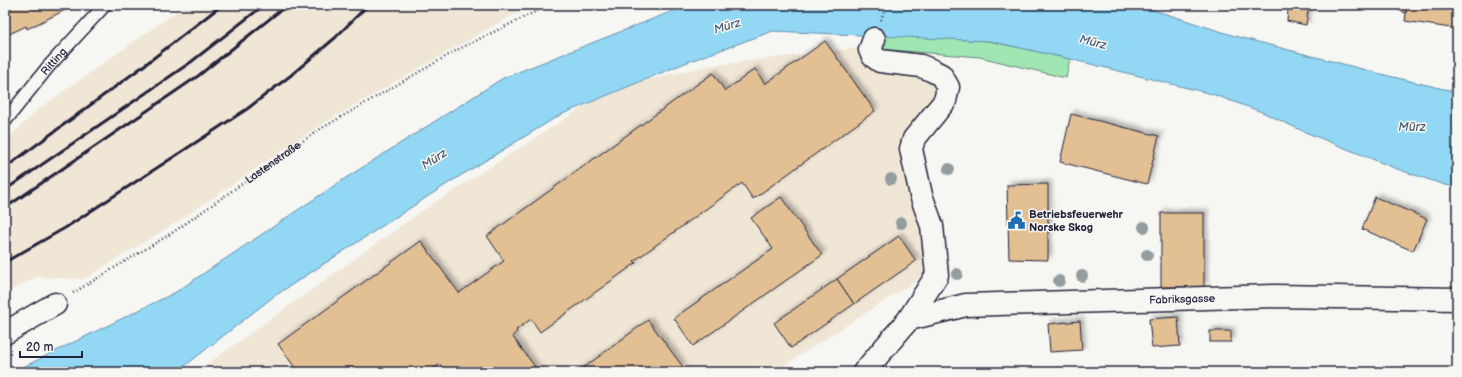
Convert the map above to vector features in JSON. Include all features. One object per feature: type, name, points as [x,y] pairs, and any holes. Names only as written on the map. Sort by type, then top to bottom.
[{"type":"street","points":[[864,372],[909,319],[937,275],[932,226],[921,195],[911,149],[914,140],[945,102],[948,87],[941,75],[921,66],[880,61],[873,56],[870,50],[874,40]]},
{"type":"street","name":"Fabriksgasse","points":[[909,319],[966,305],[1274,296],[1457,299]]},
{"type":"street","points":[[5,333],[55,304]]},
{"type":"lane","name":"Ritting","points":[[5,122],[48,67],[105,5]]},
{"type":"path","name":"Lastenstraße","points":[[55,304],[172,233],[317,131],[459,49],[549,5]]},
{"type":"shaded area","points":[[186,5],[537,5],[511,16],[317,127],[177,222],[84,279],[36,277],[5,293],[5,141],[40,108]]},
{"type":"shaded area","points":[[857,48],[901,50],[939,91],[906,143],[929,272],[774,372],[196,372],[419,213],[614,87],[708,66]]},
{"type":"green space","points":[[883,35],[989,41],[1070,59],[1066,78],[980,57],[879,49]]},
{"type":"water","name":"Mürz","points":[[695,5],[1138,5],[1235,36],[1457,92],[1457,187],[1445,185],[1397,169],[1305,132],[1262,112],[1212,94],[1070,59],[989,41],[773,31],[685,63],[560,115],[447,184],[273,297],[186,365],[169,372],[13,372],[176,292],[341,181],[503,78],[673,11]]},
{"type":"building","points":[[11,5],[70,5],[71,7],[27,29],[26,26],[5,36],[5,11],[12,8]]},
{"type":"building","points":[[1309,5],[1306,25],[1287,21],[1288,10],[1264,6]]},
{"type":"building","points":[[1385,5],[1407,5],[1406,13]]},
{"type":"building","points":[[1407,5],[1457,5],[1457,29],[1405,21]]},
{"type":"building","points":[[825,41],[875,111],[753,199],[742,183],[634,261],[636,263],[540,332],[531,319],[516,330],[517,332],[512,336],[539,372],[445,372],[440,364],[429,372],[298,372],[278,344],[421,241],[459,293],[504,261],[487,236],[713,73],[725,91],[755,69],[765,84]]},
{"type":"building","points":[[1071,114],[1159,136],[1147,184],[1060,162]]},
{"type":"building","points":[[1048,184],[1048,260],[1009,259],[1007,185]]},
{"type":"building","points":[[781,197],[822,255],[693,346],[674,318],[773,249],[751,218]]},
{"type":"building","points":[[1375,197],[1427,219],[1413,251],[1362,229]]},
{"type":"building","points":[[1161,213],[1204,213],[1204,287],[1161,287]]},
{"type":"building","points":[[899,236],[916,261],[854,304],[837,279]]},
{"type":"building","points":[[837,279],[854,304],[791,348],[774,323]]},
{"type":"building","points":[[1178,317],[1180,346],[1152,348],[1149,319]]},
{"type":"building","points":[[648,320],[683,367],[676,372],[578,372]]},
{"type":"building","points":[[1080,321],[1082,350],[1050,352],[1048,324]]},
{"type":"building","points":[[1210,331],[1231,331],[1231,342],[1210,342]]},
{"type":"railway","points":[[5,168],[142,67],[222,5]]},
{"type":"railway","points":[[5,190],[191,62],[264,5]]},
{"type":"railway","points":[[5,208],[198,76],[287,5]]},
{"type":"railway","points":[[5,262],[65,228],[247,109],[290,76],[335,38],[368,5]]},
{"type":"place","name":"Betriebsfeuerwehr Norske Skog","points":[[1016,220]]}]
